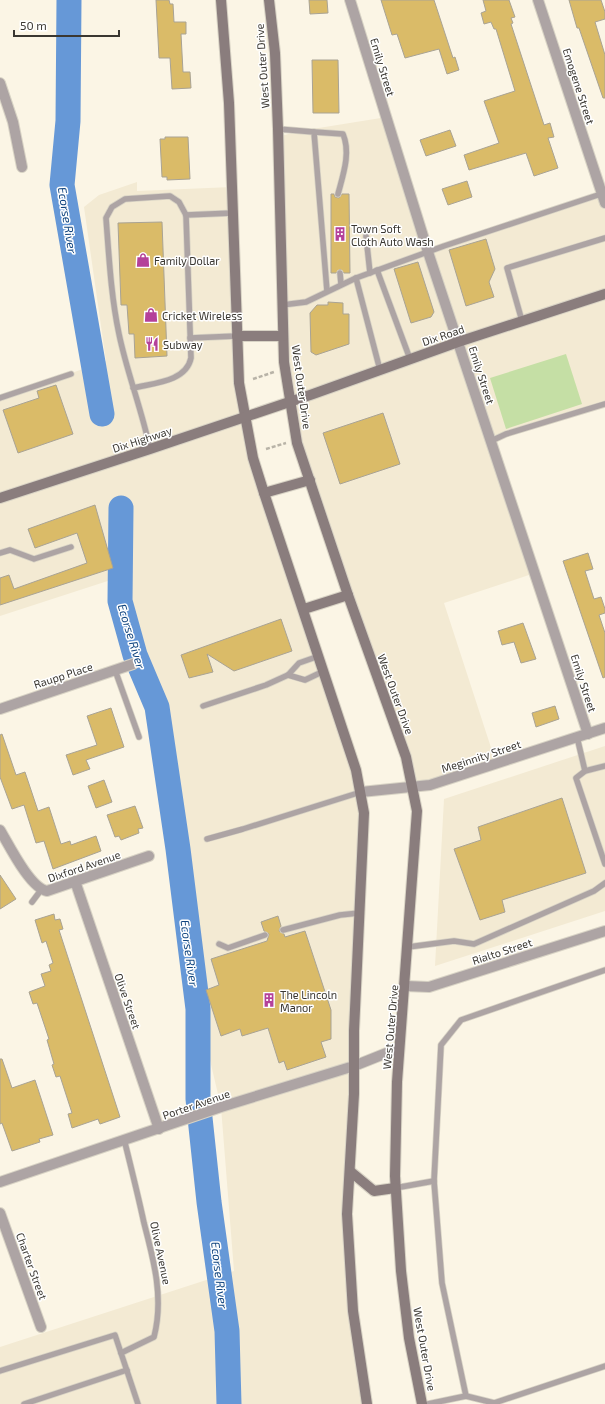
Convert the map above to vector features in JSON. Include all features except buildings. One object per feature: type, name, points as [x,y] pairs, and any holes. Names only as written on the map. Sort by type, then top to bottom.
[{"type":"main road","points":[[221,0],[229,103],[239,383],[253,458],[356,770],[364,813],[358,913],[351,1172],[347,1214],[350,1270],[357,1345],[367,1404]]},
{"type":"main road","name":"West Outer Drive","points":[[269,0],[274,53],[278,129],[284,362],[297,443],[348,595],[406,757],[417,811],[408,948],[399,1048],[395,1188],[402,1278],[409,1338],[422,1404]]},
{"type":"main road","name":"Dix Road","points":[[290,402],[458,342],[605,294]]},
{"type":"main road","points":[[237,336],[283,336]]},
{"type":"main road","name":"Dix Highway","points":[[0,498],[290,402]]},
{"type":"main road","points":[[264,493],[310,480]]},
{"type":"main road","points":[[304,609],[348,595]]},
{"type":"main road","points":[[351,1172],[374,1191],[395,1188]]},
{"type":"street","name":"Emily Street","points":[[350,0],[428,252],[588,734]]},
{"type":"street","name":"Emogene Street","points":[[538,0],[604,197]]},
{"type":"street","points":[[0,83],[13,122],[22,167]]},
{"type":"street","name":"Raupp Place","points":[[0,708],[133,664]]},
{"type":"street","name":"Meginnity Street","points":[[361,792],[430,785],[605,728]]},
{"type":"street","points":[[0,830],[33,882],[41,890]]},
{"type":"street","name":"Dixford Avenue","points":[[41,890],[47,891],[149,856]]},
{"type":"street","name":"Olive Street","points":[[75,881],[159,1128]]},
{"type":"street","name":"Rialto Street","points":[[405,986],[429,987],[605,931]]},
{"type":"street","name":"Porter Avenue","points":[[0,1182],[221,1107],[354,1066],[399,1048]]},
{"type":"street","name":"Charter Street","points":[[0,1213],[41,1327]]},
{"type":"lane","points":[[278,129],[343,134],[347,144],[338,194]]},
{"type":"lane","points":[[314,132],[327,292]]},
{"type":"lane","points":[[133,388],[180,376],[189,366],[190,338],[186,215],[179,202],[170,196],[125,199],[112,207],[106,218],[111,292],[119,334],[133,388],[143,414],[150,449]]},
{"type":"lane","points":[[282,305],[306,302],[341,284],[428,252],[604,197]]},
{"type":"lane","points":[[186,215],[233,213]]},
{"type":"lane","points":[[366,236],[370,273]]},
{"type":"lane","points":[[522,321],[507,268],[605,238]]},
{"type":"lane","points":[[377,270],[410,359]]},
{"type":"lane","points":[[340,273],[341,284]]},
{"type":"lane","points":[[356,278],[380,370]]},
{"type":"lane","points":[[190,338],[237,336]]},
{"type":"lane","points":[[0,398],[71,374]]},
{"type":"lane","points":[[491,441],[506,434],[605,404]]},
{"type":"lane","points":[[0,553],[10,550],[34,559],[71,547]]},
{"type":"lane","points":[[203,706],[266,685],[288,675],[299,662],[319,656]]},
{"type":"lane","points":[[115,670],[138,737]]},
{"type":"lane","points":[[288,675],[305,680],[324,671]]},
{"type":"lane","points":[[577,737],[585,771]]},
{"type":"lane","points":[[605,766],[585,771],[576,778],[605,864]]},
{"type":"lane","points":[[207,838],[243,829],[361,792]]},
{"type":"lane","points":[[408,948],[454,941],[474,944],[594,891],[605,883]]},
{"type":"lane","name":"Dixford Avenue","points":[[32,902],[41,890]]},
{"type":"lane","points":[[283,930],[340,915],[358,913]]},
{"type":"lane","points":[[219,944],[228,948],[265,935]]},
{"type":"lane","points":[[466,1396],[442,1283],[434,1181],[441,1045],[462,1020],[605,970]]},
{"type":"lane","name":"Olive Avenue","points":[[121,1353],[154,1337],[158,1321],[159,1295],[155,1265],[124,1140]]},
{"type":"lane","points":[[395,1188],[434,1181]]},
{"type":"lane","points":[[0,1371],[115,1335],[138,1404]]},
{"type":"lane","points":[[428,1404],[466,1396],[494,1403],[605,1366]]},
{"type":"lane","points":[[24,1404],[127,1370]]},
{"type":"path","points":[[253,379],[274,372]]},
{"type":"path","points":[[266,449],[288,442]]},
{"type":"shaded area","points":[[387,117],[429,252],[605,193],[605,404],[491,441],[535,573],[444,603],[496,763],[413,787],[310,480],[290,401],[277,137],[300,131]]},
{"type":"shaded area","points":[[137,182],[137,191],[232,187],[237,336],[252,453],[361,792],[347,1214],[367,1404],[0,1404],[0,1347],[234,1271],[221,1107],[198,1009],[157,707],[135,655],[120,601],[120,577],[0,616],[0,398],[106,361],[84,207],[99,195]]},
{"type":"shaded area","points":[[605,746],[605,911],[435,966],[444,799]]},
{"type":"green space","points":[[566,354],[582,404],[506,429],[490,378]]},
{"type":"waterway","name":"Ecorse River","points":[[69,0],[68,121],[62,185],[102,414]]},
{"type":"waterway","name":"Ecorse River","points":[[121,508],[120,601],[135,655],[157,707],[178,849],[198,1009],[198,1099],[209,1202],[227,1331],[229,1404]]},
{"type":"place","name":"Town Soft Cloth Auto Wash","points":[[340,234]]},
{"type":"place","name":"Family Dollar","points":[[143,260]]},
{"type":"place","name":"Cricket Wireless","points":[[151,315]]},
{"type":"place","name":"Subway","points":[[152,344]]},
{"type":"place","name":"The Lincoln Manor","points":[[269,1000]]}]
